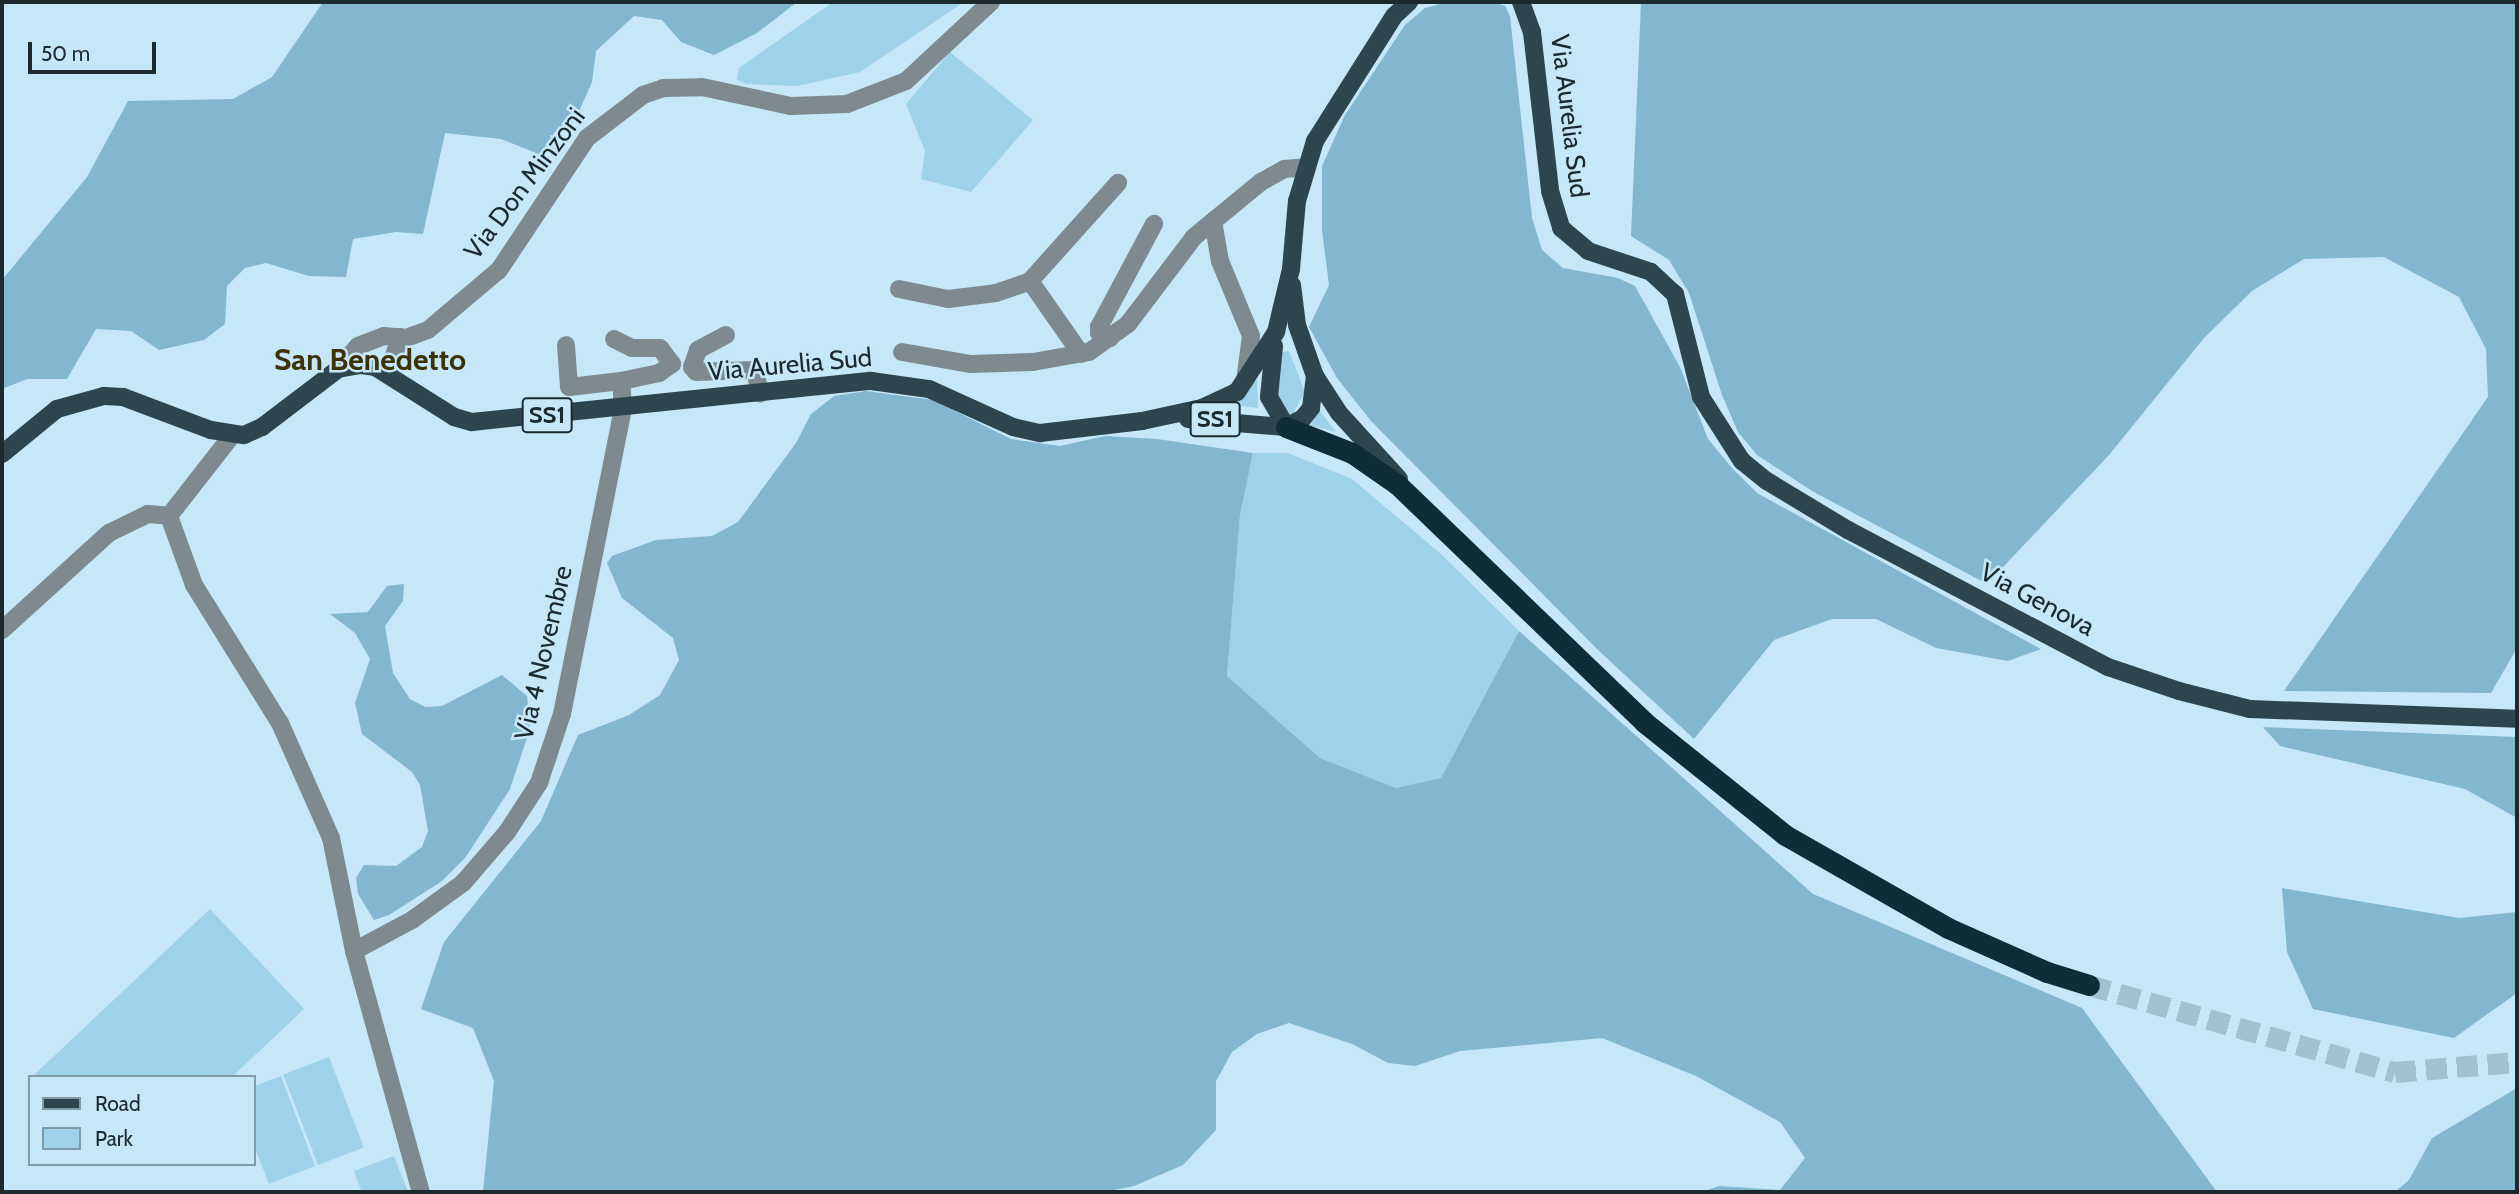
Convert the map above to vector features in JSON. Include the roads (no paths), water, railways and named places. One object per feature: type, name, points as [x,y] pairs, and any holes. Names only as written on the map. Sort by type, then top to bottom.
[{"type":"highway","points":[[1286,427],[1352,453],[1425,508],[1635,714],[1717,785],[1785,835],[1948,928],[2036,968],[2090,985]]},
{"type":"main road","name":"Via Aurelia Sud","points":[[338,369],[361,365],[388,374],[454,417],[472,422],[894,382],[937,392],[1013,427],[1040,433],[1142,421],[1202,408],[1245,383],[1276,332],[1291,269],[1305,167],[1333,109],[1394,16],[1409,2]]},
{"type":"main road","name":"Via Aurelia Sud","points":[[1521,2],[1532,32],[1550,191],[1561,228],[1588,251],[1651,272],[1675,294]]},
{"type":"main road","name":"SS1","points":[[1142,421],[1224,418],[1286,427],[1304,418],[1311,408],[1315,376],[1297,325],[1291,269]]},
{"type":"main road","name":"Via Genova","points":[[1675,294],[1701,397],[1742,461],[1838,524],[2108,667],[2250,709],[2517,719]]},
{"type":"main road","name":"SS1","points":[[1276,332],[1269,397],[1286,427]]},
{"type":"main road","points":[[2,454],[57,409],[104,396],[123,397],[233,434],[262,427],[338,369]]},
{"type":"main road","points":[[1315,376],[1339,413],[1425,508]]},
{"type":"street","name":"Via Don Minzoni","points":[[338,369],[358,346],[384,336],[400,337],[428,330],[499,270],[587,138],[643,95],[663,88],[702,87],[791,106],[847,104],[906,81],[991,2]]},
{"type":"street","points":[[902,352],[971,364],[1033,362],[1081,354],[1110,338],[1128,324],[1194,237],[1213,221],[1261,182],[1284,169],[1305,167]]},
{"type":"street","points":[[900,289],[948,299],[996,293],[1030,281],[1118,183]]},
{"type":"street","points":[[1213,221],[1220,261],[1251,336],[1245,383]]},
{"type":"street","points":[[1110,338],[1099,333],[1099,327],[1154,224]]},
{"type":"street","points":[[1030,281],[1081,354]]},
{"type":"street","points":[[726,335],[698,350],[692,368],[696,372],[755,370],[760,394]]},
{"type":"street","points":[[388,374],[400,337]]},
{"type":"street","points":[[566,345],[569,387],[659,373],[672,364],[660,348],[632,348],[614,339]]},
{"type":"street","name":"Via 4 Novembre","points":[[354,951],[412,920],[463,883],[507,832],[539,783],[562,714],[623,408],[621,381]]},
{"type":"street","points":[[169,516],[233,434]]},
{"type":"street","points":[[2,631],[109,533],[148,514],[169,516]]},
{"type":"street","points":[[169,516],[194,585],[280,723],[331,838],[354,951],[421,1192]]},
{"type":"tunnel","points":[[2089,985],[2395,1072],[2517,1062]]},
{"type":"district","name":"San Benedetto","points":[[370,360]]}]
